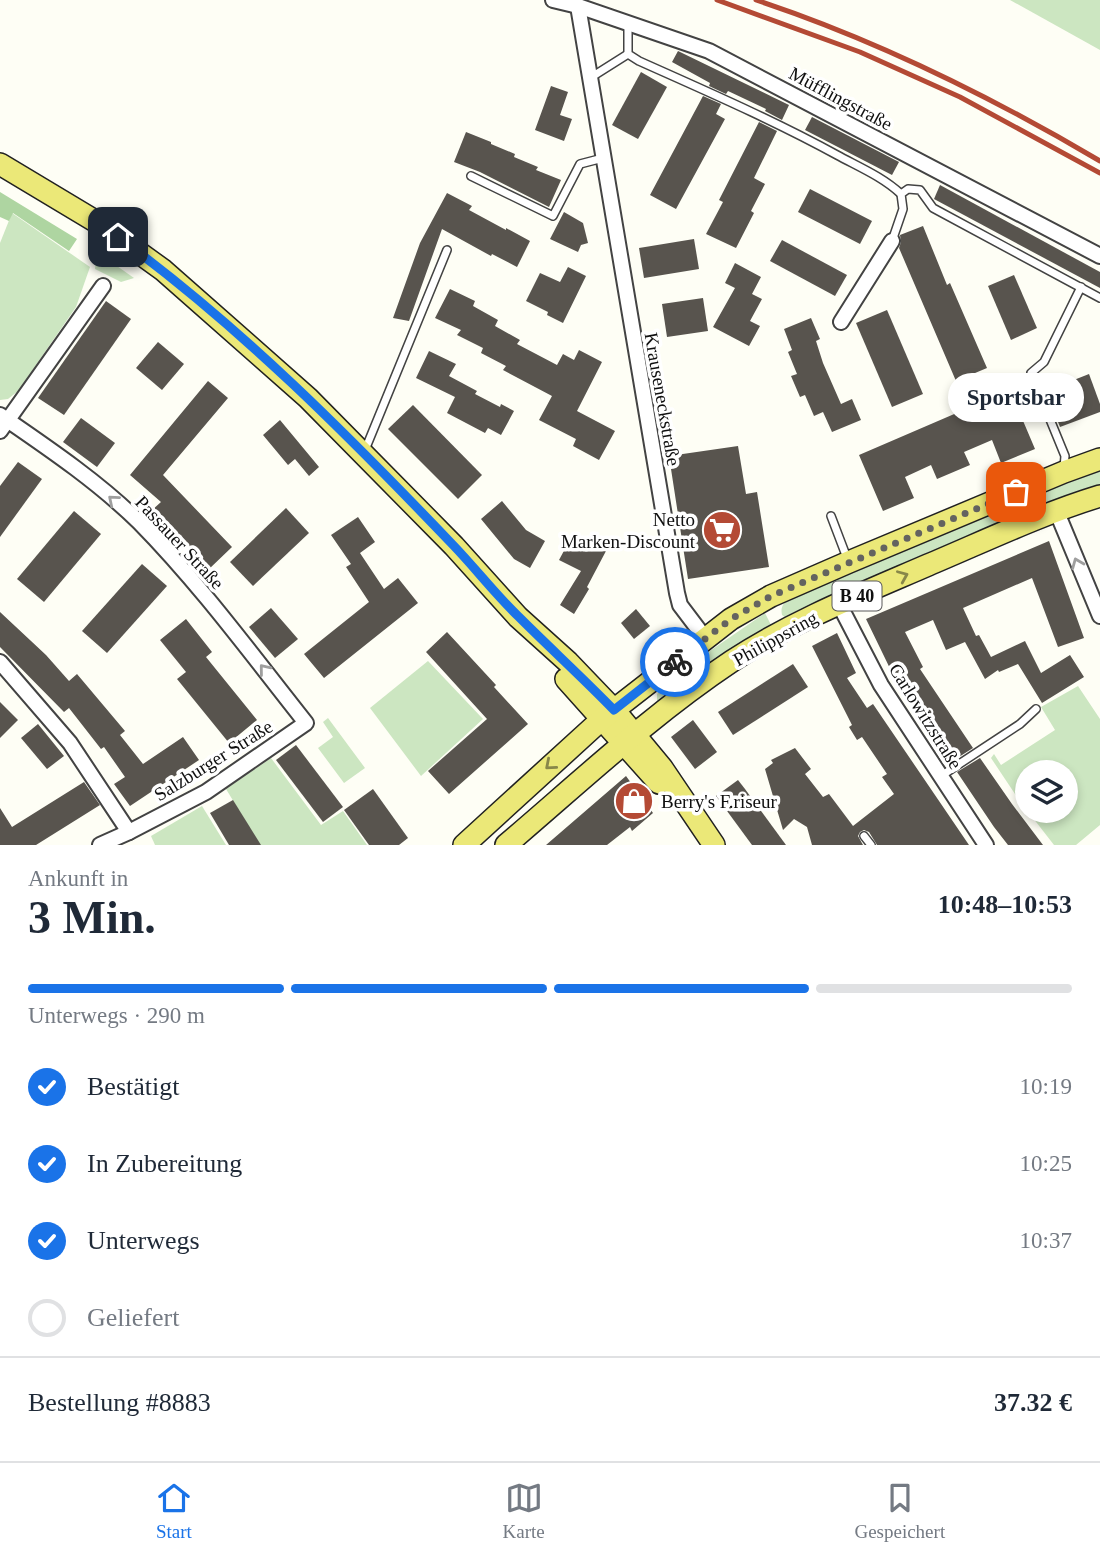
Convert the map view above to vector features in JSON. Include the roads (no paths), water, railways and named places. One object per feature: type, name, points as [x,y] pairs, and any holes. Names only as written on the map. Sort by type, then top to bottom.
[{"type":"main road","points":[[0,164],[72,206],[163,270],[271,363],[454,546],[518,617],[557,669],[608,715],[628,739],[662,768],[714,845]]},
{"type":"main road","name":"Philippsring","points":[[608,715],[731,619],[771,596],[1100,459]]},
{"type":"main road","name":"Philippsring","points":[[628,739],[734,659],[788,629],[839,604],[1056,510],[1100,496]]},
{"type":"main road","points":[[771,596],[771,609],[777,621],[788,629]]},
{"type":"main road","name":"B 40","points":[[464,845],[608,715]]},
{"type":"main road","name":"B 40","points":[[506,845],[628,739]]},
{"type":"street","name":"Müfflingstraße","points":[[553,0],[709,51],[1100,256]]},
{"type":"street","name":"Krauseneckstraße","points":[[578,6],[677,593],[680,605],[705,638]]},
{"type":"street","points":[[841,322],[892,241]]},
{"type":"street","points":[[3,422],[103,286]]},
{"type":"street","name":"Passauer Straße","points":[[3,422],[62,456],[140,524],[218,611],[306,723]]},
{"type":"street","points":[[1056,510],[1100,616]]},
{"type":"street","name":"Carlowitzstraße","points":[[839,604],[881,685],[986,845]]},
{"type":"street","points":[[0,662],[70,743],[129,832]]},
{"type":"street","name":"Salzburger Straße","points":[[100,845],[206,792],[306,723]]},
{"type":"lane","points":[[628,24],[628,54]]},
{"type":"lane","points":[[589,78],[628,54]]},
{"type":"lane","points":[[628,54],[759,115],[890,183],[901,194],[903,209],[892,241]]},
{"type":"lane","points":[[471,176],[553,216],[580,164],[603,158]]},
{"type":"lane","points":[[901,194],[908,189],[920,190],[933,208],[1100,298]]},
{"type":"lane","points":[[363,454],[447,250]]},
{"type":"lane","points":[[1064,472],[1065,456],[1031,373],[1044,362],[1081,288]]},
{"type":"lane","points":[[831,516],[849,562]]},
{"type":"lane","points":[[941,776],[1020,724],[1036,709]]},
{"type":"lane","points":[[864,836],[871,845]]},
{"type":"railway","points":[[717,0],[860,52],[960,97],[1100,173]]},
{"type":"railway","points":[[756,0],[845,33],[932,71],[1017,114],[1100,161]]},
{"type":"place","name":"Sportsbar","points":[[1016,492]]},
{"type":"place","name":"Netto Marken-Discount","points":[[722,530]]},
{"type":"place","name":"Berry's F.riseur","points":[[634,801]]}]
